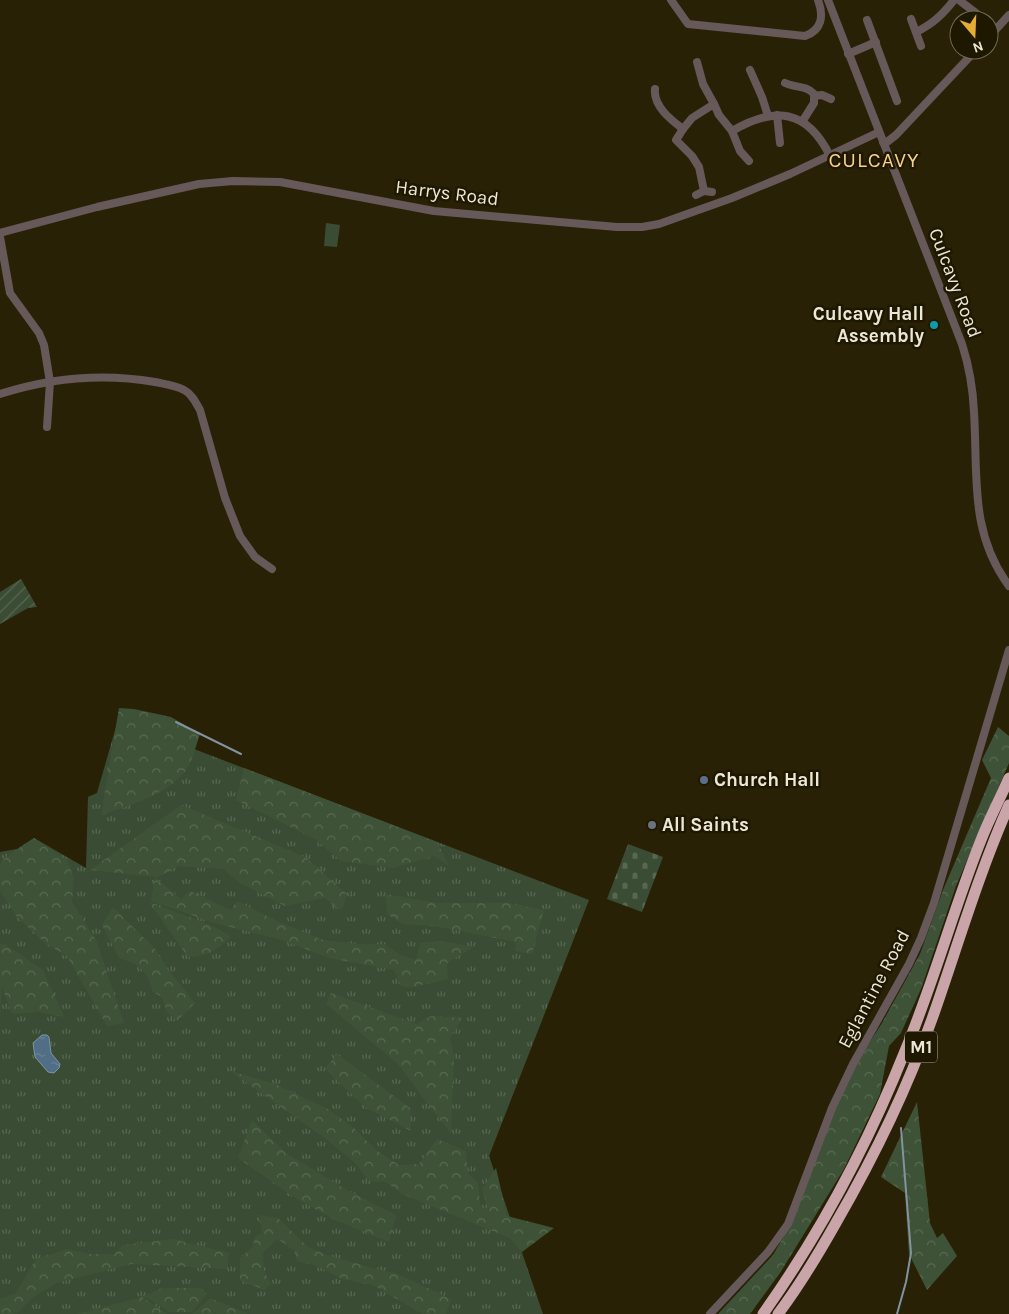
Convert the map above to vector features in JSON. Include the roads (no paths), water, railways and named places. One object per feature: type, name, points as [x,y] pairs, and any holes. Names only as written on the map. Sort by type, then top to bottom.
[{"type":"highway","name":"M1","points":[[762,1314],[844,1185],[880,1111],[919,1017],[981,840],[1009,778]]},
{"type":"highway","name":"M1","points":[[778,1314],[805,1276],[851,1196],[899,1099],[931,1021],[990,846],[1009,806]]},
{"type":"street","points":[[671,0],[688,24],[805,36],[812,33],[819,26],[822,17],[818,0]]},
{"type":"street","name":"Culcavy Road","points":[[828,0],[966,358],[974,412],[979,517],[989,550],[996,566],[1009,586]]},
{"type":"street","points":[[916,32],[930,26],[954,0]]},
{"type":"street","points":[[958,0],[971,10]]},
{"type":"street","points":[[999,26],[1009,15]]},
{"type":"street","points":[[911,19],[921,46]]},
{"type":"street","points":[[867,20],[897,101]]},
{"type":"street","points":[[848,54],[876,42]]},
{"type":"street","points":[[883,142],[887,142],[896,136],[967,60]]},
{"type":"street","points":[[697,62],[703,84],[719,115],[732,131],[740,151],[749,161]]},
{"type":"street","points":[[750,70],[768,116]]},
{"type":"street","points":[[785,83],[810,90],[814,96],[814,103],[802,122]]},
{"type":"street","points":[[655,89],[655,95],[660,107],[683,129]]},
{"type":"street","points":[[814,96],[822,95],[831,99]]},
{"type":"street","points":[[704,193],[699,167],[692,156],[676,140],[692,118],[714,104]]},
{"type":"street","points":[[732,131],[755,119],[777,115],[789,116],[802,122],[818,138],[830,156]]},
{"type":"street","points":[[777,115],[780,143]]},
{"type":"street","name":"Harrys Road","points":[[0,233],[97,207],[198,184],[256,181],[280,182],[434,210],[617,227],[642,227],[659,224],[723,201],[830,156],[879,132]]},
{"type":"street","points":[[0,237],[10,293],[39,333],[44,346],[50,382],[47,427]]},
{"type":"street","points":[[0,394],[50,382],[92,378],[120,378],[174,386],[188,393],[200,410],[225,498],[240,536],[255,557],[272,569]]},
{"type":"street","name":"Eglantine Road","points":[[710,1314],[768,1252],[788,1224],[832,1108],[852,1064],[897,988],[921,938],[940,885],[1009,650]]},
{"type":"water","points":[[42,1035],[49,1037],[51,1053],[60,1064],[54,1073],[48,1072],[35,1057],[33,1043]]},
{"type":"waterway","points":[[176,722],[241,754]]},
{"type":"waterway","points":[[897,1314],[906,1282],[911,1253],[901,1128]]},
{"type":"place","name":"Culcavy Hall Assembly","points":[[934,325]]},
{"type":"place","name":"Church Hall","points":[[704,780]]},
{"type":"place","name":"All Saints","points":[[652,825]]},
{"type":"district","name":"CULCAVY","points":[[874,160]]}]
